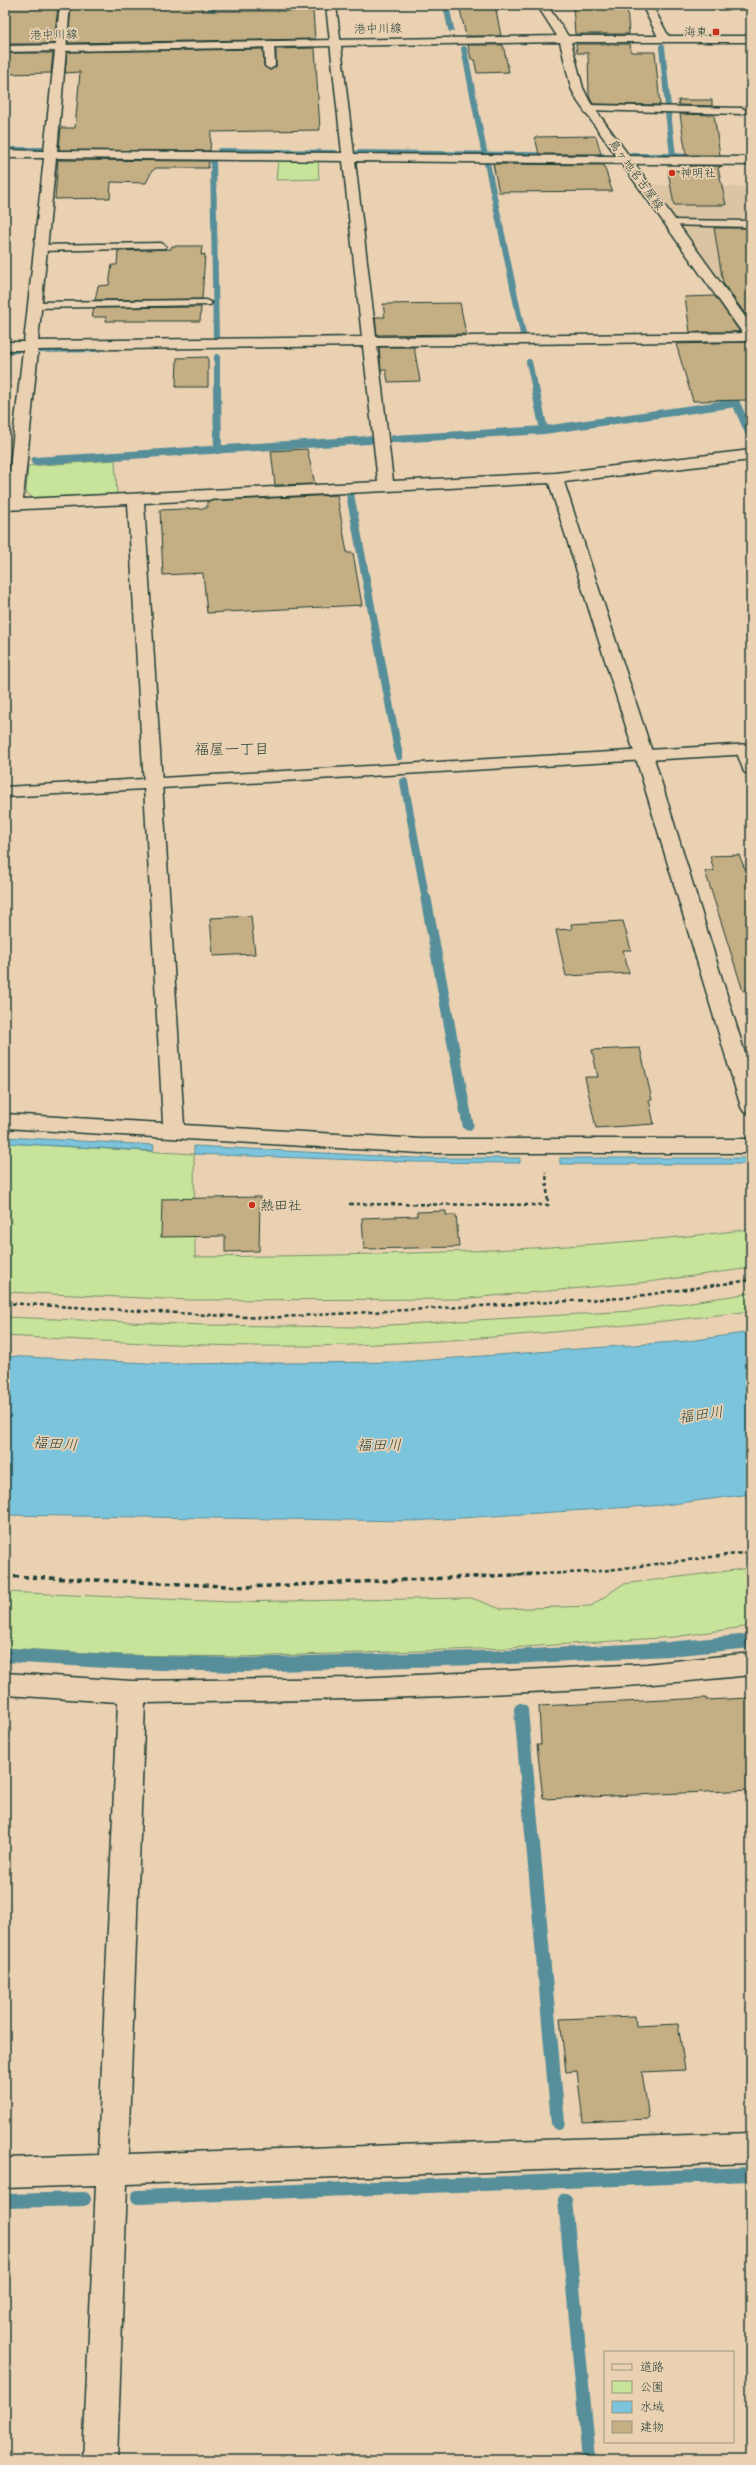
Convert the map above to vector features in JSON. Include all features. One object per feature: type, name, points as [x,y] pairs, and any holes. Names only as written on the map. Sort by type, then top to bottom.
[{"type":"street","points":[[65,5],[35,305],[10,505],[136,500],[386,485],[555,478],[751,455]]},
{"type":"street","points":[[331,5],[350,157],[386,485]]},
{"type":"street","name":"鳥ヶ地名古屋線","points":[[542,5],[565,39],[577,88],[588,108],[751,336]]},
{"type":"street","points":[[646,5],[664,39]]},
{"type":"street","name":"港中川線","points":[[5,48],[565,39],[751,39]]},
{"type":"street","points":[[5,154],[50,153],[751,161]]},
{"type":"street","points":[[5,346],[30,350],[370,345],[751,336]]},
{"type":"street","points":[[370,345],[751,345]]},
{"type":"street","points":[[5,355],[30,350]]},
{"type":"street","points":[[555,478],[644,755],[751,1107]]},
{"type":"street","points":[[136,500],[174,1130]]},
{"type":"street","points":[[5,792],[747,750]]},
{"type":"street","points":[[5,1121],[421,1146],[751,1146]]},
{"type":"street","points":[[5,1684],[132,1692],[356,1689],[646,1675],[751,1664]]},
{"type":"street","points":[[100,2460],[132,1692]]},
{"type":"street","points":[[5,2173],[751,2148]]},
{"type":"lane","points":[[269,44],[270,66]]},
{"type":"lane","points":[[588,108],[742,112]]},
{"type":"lane","points":[[670,223],[751,224]]},
{"type":"lane","points":[[41,248],[161,246]]},
{"type":"lane","points":[[35,305],[206,303]]},
{"type":"lane","points":[[747,750],[751,772]]},
{"type":"path","points":[[349,1204],[548,1205],[544,1146]]},
{"type":"path","points":[[5,1303],[262,1318],[623,1298],[751,1280]]},
{"type":"path","points":[[5,1576],[247,1587],[592,1572],[751,1552]]},
{"type":"shaded area","points":[[650,185],[751,187],[751,277],[717,276]]},
{"type":"green space","points":[[278,160],[318,160],[319,179],[276,180]]},
{"type":"green space","points":[[115,460],[117,494],[34,498],[26,493],[28,466]]},
{"type":"green space","points":[[6,1143],[194,1154],[195,1257],[473,1251],[612,1243],[751,1229],[751,1268],[648,1282],[459,1299],[190,1300],[5,1292]]},
{"type":"green space","points":[[751,1293],[751,1311],[553,1332],[404,1343],[267,1346],[136,1343],[5,1336],[5,1317],[204,1325],[356,1327],[632,1311]]},
{"type":"green space","points":[[751,1568],[751,1626],[674,1637],[509,1648],[241,1657],[123,1655],[5,1648],[5,1592],[229,1602],[471,1598],[501,1609],[591,1606],[623,1584]]},
{"type":"water","points":[[5,1137],[154,1145],[153,1151],[5,1143]]},
{"type":"water","points":[[194,1146],[415,1158],[520,1158],[520,1163],[414,1162],[194,1154]]},
{"type":"water","points":[[560,1158],[751,1158],[751,1164],[560,1164]]},
{"type":"water","name":"福田川","points":[[751,1332],[751,1494],[664,1505],[414,1521],[5,1515],[5,1356],[168,1364],[401,1362],[688,1341]]},
{"type":"building","points":[[5,5],[58,5],[54,44],[5,44]]},
{"type":"building","points":[[71,5],[202,5],[202,11],[313,11],[315,39],[68,43]]},
{"type":"building","points":[[459,5],[495,5],[501,36],[466,36]]},
{"type":"building","points":[[573,6],[627,6],[629,34],[575,34]]},
{"type":"building","points":[[576,44],[630,44],[631,52],[655,52],[660,105],[593,104],[589,96],[588,53],[577,53]]},
{"type":"building","points":[[468,45],[503,45],[509,72],[477,73],[474,59],[471,59]]},
{"type":"building","points":[[315,48],[320,130],[211,132],[210,151],[59,150],[61,128],[75,128],[80,72],[65,73],[67,52],[263,49],[264,66],[271,70],[276,66],[276,49]]},
{"type":"building","points":[[5,53],[53,53],[51,73],[5,74]]},
{"type":"building","points":[[678,100],[712,100],[712,106],[679,105]]},
{"type":"building","points":[[680,114],[714,115],[720,155],[686,155]]},
{"type":"building","points":[[596,136],[601,154],[539,154],[535,137]]},
{"type":"building","points":[[58,160],[209,161],[208,168],[156,168],[152,171],[146,183],[111,182],[110,198],[55,199]]},
{"type":"building","points":[[493,164],[604,165],[612,191],[499,192]]},
{"type":"building","points":[[688,166],[722,166],[718,168],[726,205],[674,205],[668,171],[688,170]]},
{"type":"building","points":[[714,228],[751,228],[751,322],[723,283]]},
{"type":"building","points":[[172,246],[202,246],[201,255],[205,254],[202,299],[95,300],[98,286],[109,285],[112,265],[117,265],[118,251],[171,249]]},
{"type":"building","points":[[715,296],[740,332],[690,332],[685,297]]},
{"type":"building","points":[[460,303],[466,334],[377,335],[375,317],[385,317],[383,304]]},
{"type":"building","points":[[201,307],[200,321],[106,321],[106,317],[92,317],[94,308]]},
{"type":"building","points":[[751,342],[751,400],[693,401],[676,344]]},
{"type":"building","points":[[379,347],[414,347],[420,381],[388,382],[386,370],[381,370]]},
{"type":"building","points":[[208,357],[208,387],[176,387],[177,358]]},
{"type":"building","points":[[307,449],[315,484],[275,485],[271,451]]},
{"type":"building","points":[[337,495],[347,553],[353,553],[362,605],[207,613],[203,573],[163,575],[160,510],[207,508],[207,501]]},
{"type":"building","points":[[739,855],[745,869],[751,869],[751,990],[743,991],[705,871],[714,871],[710,856]]},
{"type":"building","points":[[251,916],[255,954],[213,956],[210,918]]},
{"type":"building","points":[[623,921],[631,950],[623,950],[629,973],[566,976],[556,930],[572,929],[571,924]]},
{"type":"building","points":[[640,1048],[652,1100],[649,1100],[654,1124],[596,1128],[585,1077],[598,1077],[592,1050]]},
{"type":"building","points":[[260,1197],[259,1251],[225,1252],[225,1236],[161,1237],[162,1199]]},
{"type":"building","points":[[446,1211],[446,1215],[456,1215],[459,1247],[364,1249],[362,1218],[417,1216],[417,1212]]},
{"type":"building","points":[[706,1698],[706,1700],[751,1698],[751,1790],[543,1799],[537,1745],[541,1745],[539,1706]]},
{"type":"building","points":[[635,2016],[636,2026],[678,2024],[685,2070],[642,2072],[649,2119],[583,2122],[577,2071],[566,2072],[560,2019]]},
{"type":"waterway","points":[[211,5],[212,25]]},
{"type":"waterway","points":[[446,5],[451,29]]},
{"type":"waterway","points":[[662,47],[668,107]]},
{"type":"waterway","points":[[464,49],[484,151]]},
{"type":"waterway","points":[[668,112],[673,156]]},
{"type":"waterway","points":[[5,150],[41,150]]},
{"type":"waterway","points":[[220,151],[335,153]]},
{"type":"waterway","points":[[358,153],[602,156]]},
{"type":"waterway","points":[[632,156],[673,156]]},
{"type":"waterway","points":[[673,156],[687,157]]},
{"type":"waterway","points":[[213,160],[216,339]]},
{"type":"waterway","points":[[487,163],[523,334]]},
{"type":"waterway","points":[[40,350],[98,349]]},
{"type":"waterway","points":[[5,351],[17,350]]},
{"type":"waterway","points":[[217,357],[217,388]]},
{"type":"waterway","points":[[529,362],[535,389]]},
{"type":"waterway","points":[[217,388],[218,449]]},
{"type":"waterway","points":[[535,388],[544,430]]},
{"type":"waterway","points":[[544,430],[736,403],[751,437]]},
{"type":"waterway","points":[[394,439],[544,430]]},
{"type":"waterway","points":[[218,449],[369,440]]},
{"type":"waterway","points":[[35,461],[218,449]]},
{"type":"waterway","points":[[350,494],[399,756]]},
{"type":"waterway","points":[[404,782],[426,900]]},
{"type":"waterway","points":[[426,899],[468,1125]]},
{"type":"waterway","points":[[5,1655],[123,1662],[242,1665],[511,1657],[669,1649],[751,1641]]},
{"type":"waterway","points":[[521,1710],[558,2123]]},
{"type":"waterway","points":[[138,2197],[751,2174]]},
{"type":"waterway","points":[[5,2201],[84,2199]]},
{"type":"waterway","points":[[565,2200],[589,2460]]},
{"type":"place","name":"海東","points":[[716,32]]},
{"type":"place","name":"神明社","points":[[672,173]]},
{"type":"place","name":"熱田社","points":[[252,1205]]},
{"type":"district","name":"福屋一丁目","points":[[232,749]]}]
